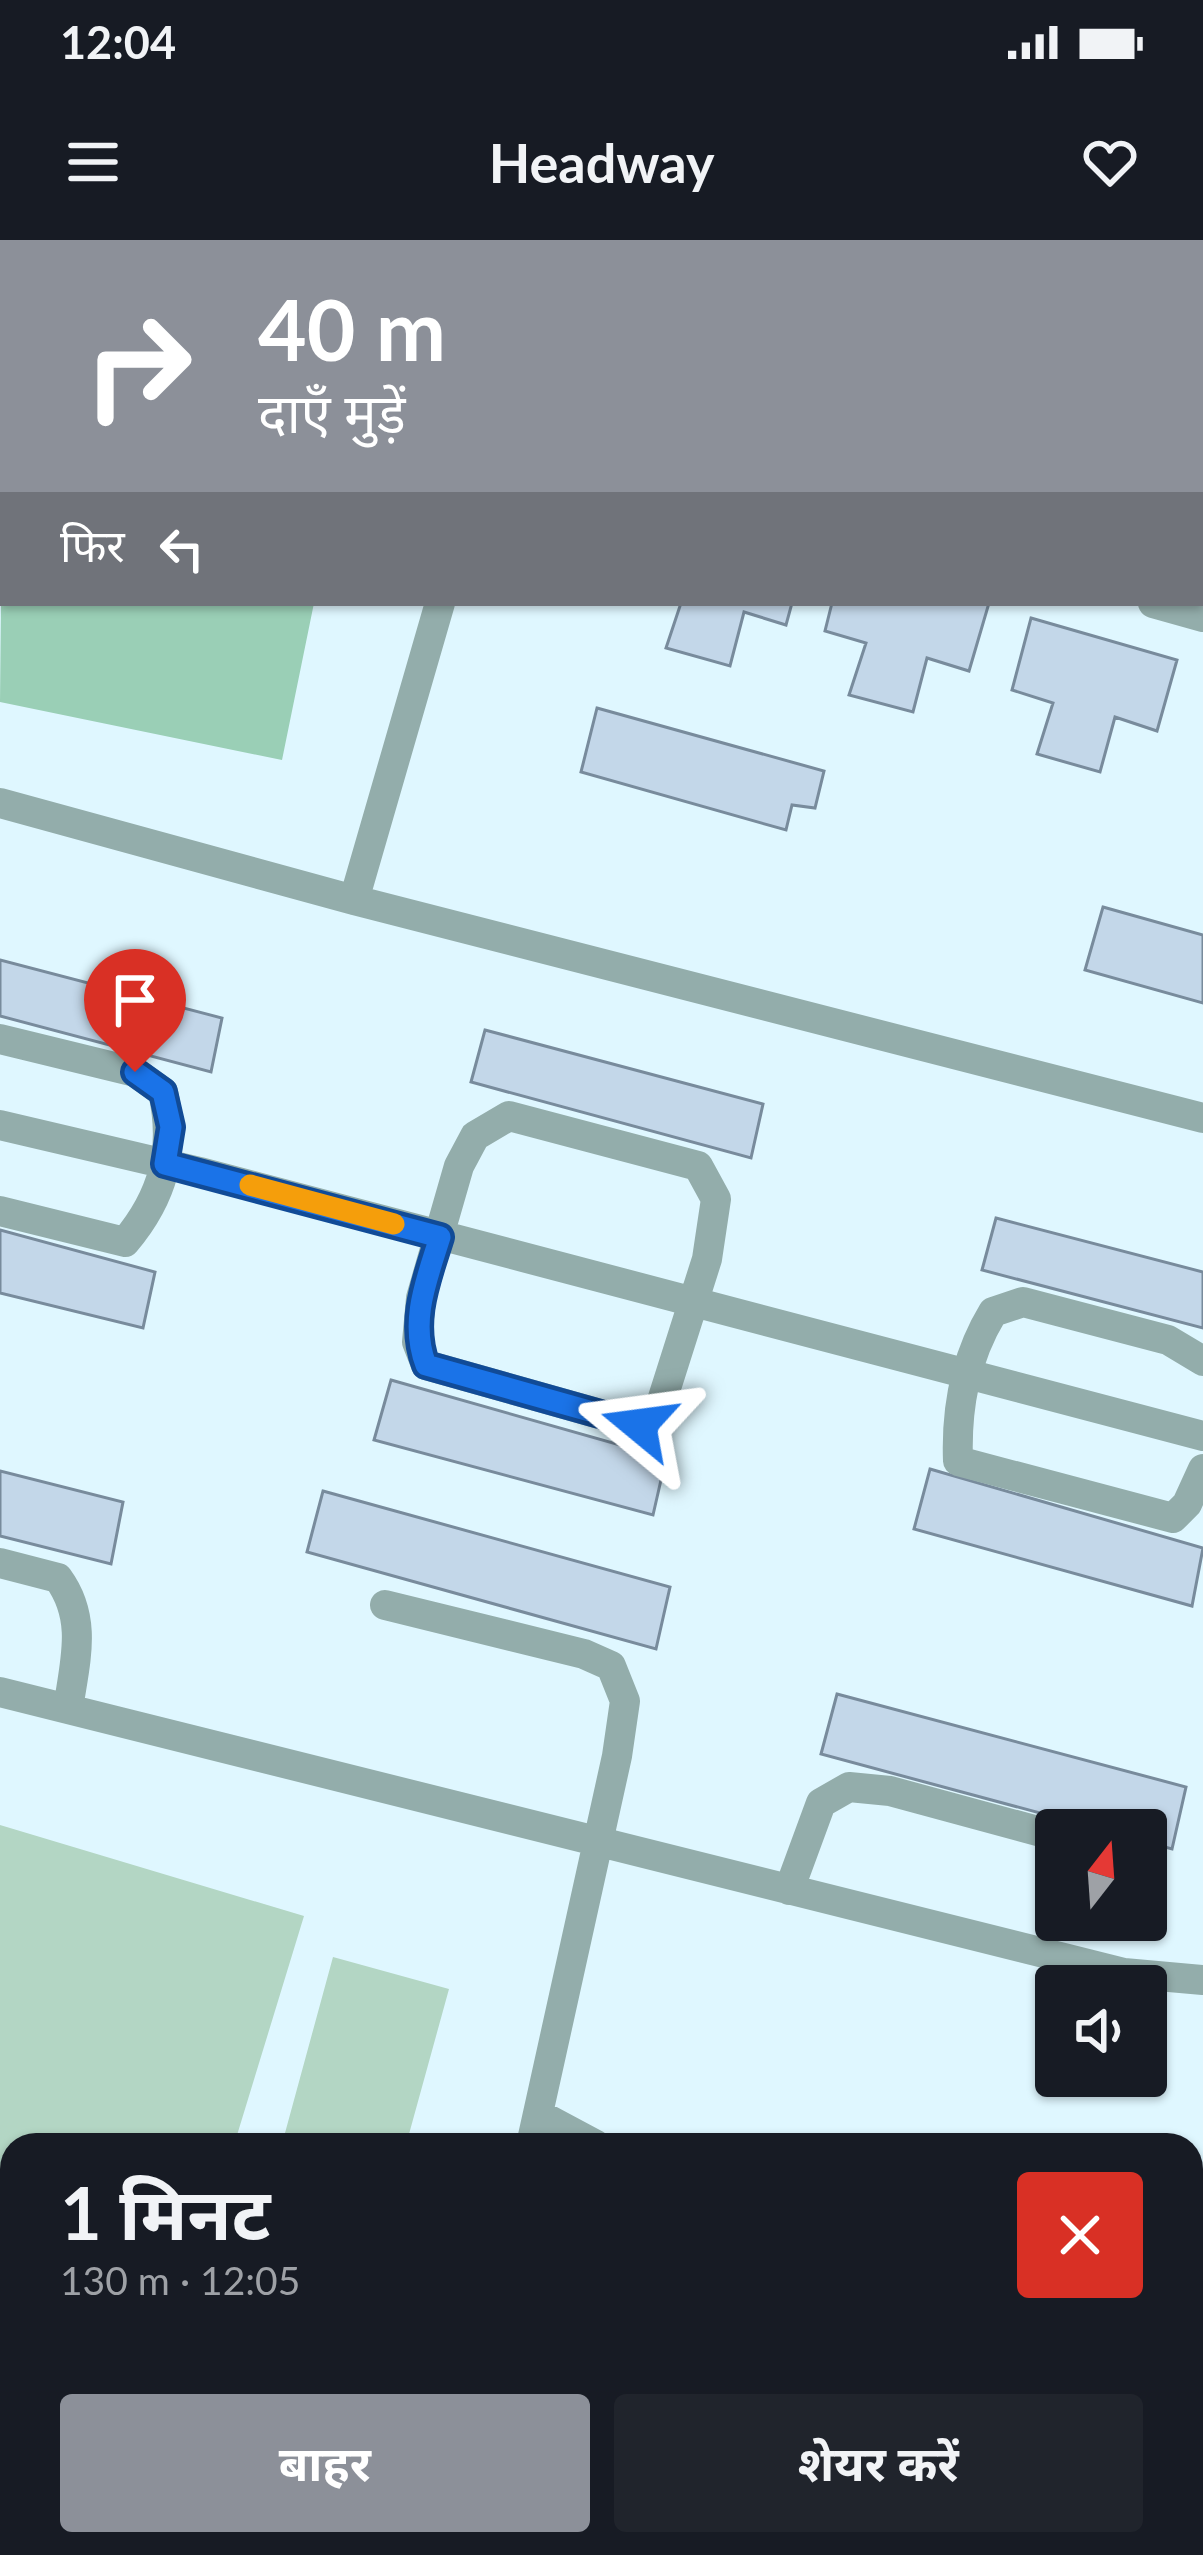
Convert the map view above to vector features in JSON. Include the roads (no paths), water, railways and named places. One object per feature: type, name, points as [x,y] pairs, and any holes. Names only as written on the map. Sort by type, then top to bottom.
[{"type":"street","points":[[354,901],[439,606]]},
{"type":"street","points":[[1164,606],[1203,617]]},
{"type":"street","points":[[0,803],[354,901],[1203,1118]]},
{"type":"street","points":[[0,1039],[135,1072],[163,1092],[171,1127],[165,1164],[147,1216],[125,1243],[0,1211]]},
{"type":"street","points":[[508,1116],[698,1166],[716,1199],[695,1303],[661,1407],[639,1425],[426,1365],[417,1342],[421,1298],[459,1166],[475,1136],[508,1116]]},
{"type":"street","points":[[0,1125],[1203,1436]]},
{"type":"street","points":[[1203,1360],[1168,1340],[1022,1302],[993,1312],[963,1373],[958,1461],[1173,1518],[1187,1504],[1203,1469]]},
{"type":"street","points":[[0,1563],[58,1578],[75,1601],[79,1637],[68,1709]]},
{"type":"street","points":[[385,1604],[611,1666],[625,1701],[601,1842],[534,2133]]},
{"type":"street","points":[[0,1692],[1124,1973],[1203,1980]]},
{"type":"street","points":[[789,1890],[820,1803],[849,1786],[890,1791],[1035,1830]]},
{"type":"street","points":[[538,2114],[574,2133]]}]
